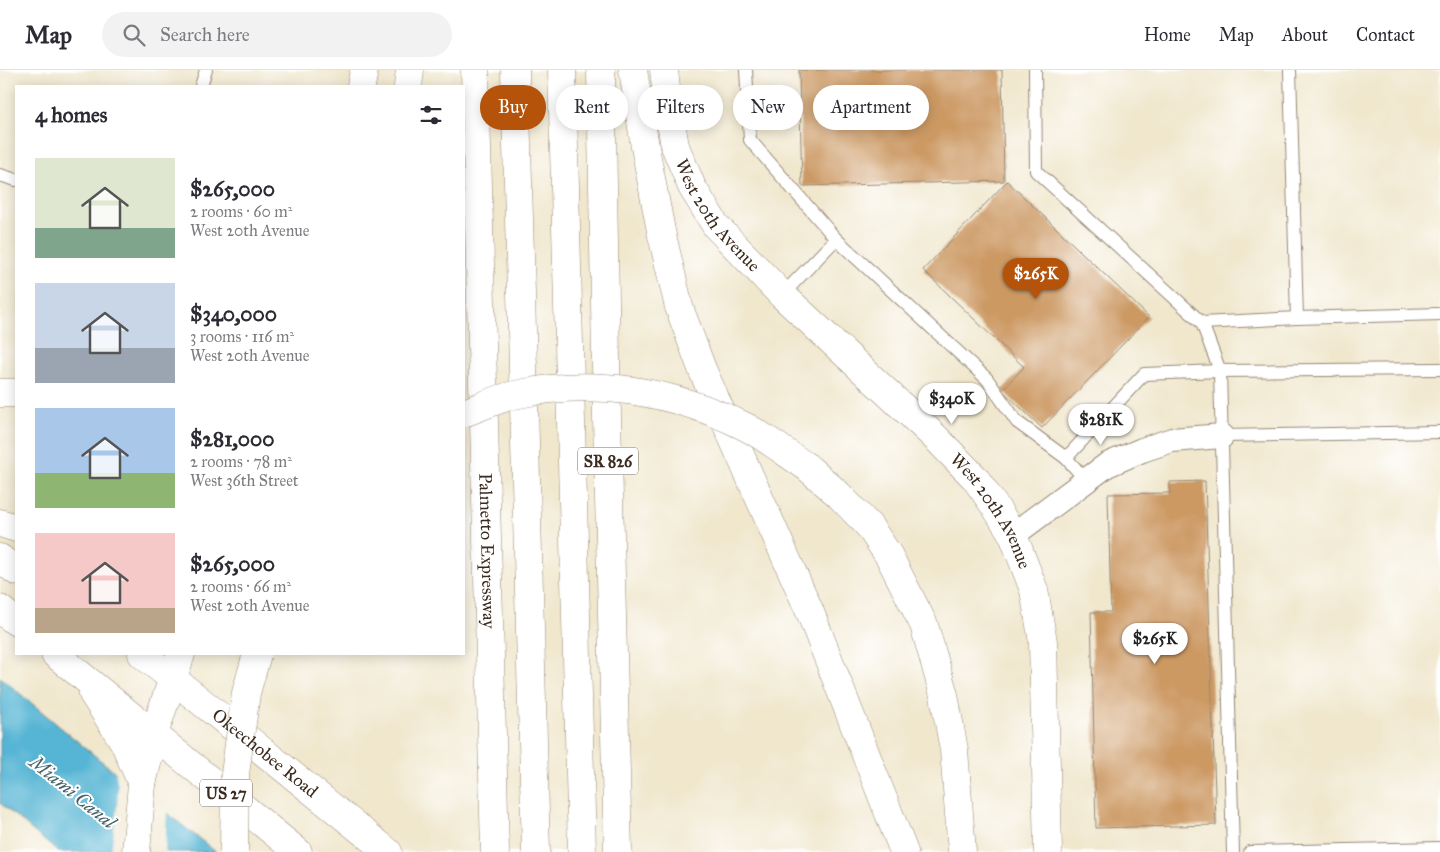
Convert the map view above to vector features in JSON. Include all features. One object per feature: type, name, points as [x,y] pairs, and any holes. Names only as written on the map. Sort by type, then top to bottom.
[{"type":"main road","points":[[361,85],[364,70]]},
{"type":"main road","points":[[408,85],[410,70]]},
{"type":"main road","name":"Palmetto Expressway","points":[[475,70],[495,852]]},
{"type":"main road","points":[[515,70],[536,852]]},
{"type":"main road","points":[[562,70],[582,852]]},
{"type":"main road","name":"SR 826","points":[[601,70],[607,418],[618,852]]},
{"type":"main road","points":[[633,70],[659,222],[679,307],[702,369],[810,612],[904,852]]},
{"type":"main road","name":"West 20th Avenue","points":[[664,70],[675,146],[692,187],[716,226],[782,295],[935,437],[975,478],[1013,534],[1034,590],[1043,642],[1048,852]]},
{"type":"main road","points":[[465,412],[512,396],[548,389],[616,388],[660,395],[705,408],[748,428],[806,467],[838,494],[869,526],[889,556],[924,625],[944,695],[954,750],[962,852]]},
{"type":"main road","points":[[0,393],[15,393]]},
{"type":"main road","points":[[0,523],[15,528]]},
{"type":"main road","points":[[0,541],[15,553]]},
{"type":"main road","points":[[0,558],[15,570]]},
{"type":"main road","points":[[0,609],[15,621]]},
{"type":"main road","name":"US 27","points":[[56,655],[298,852]]},
{"type":"main road","points":[[128,655],[177,666],[154,734],[142,784],[136,852]]},
{"type":"main road","name":"Okeechobee Road","points":[[145,655],[177,666],[388,852]]},
{"type":"main road","points":[[234,852],[235,774],[246,693],[257,655]]},
{"type":"main road","points":[[81,675],[124,742],[142,784]]},
{"type":"street","points":[[1013,534],[1107,465],[1172,440],[1222,436]]},
{"type":"lane","points":[[201,85],[206,70]]},
{"type":"lane","points":[[746,70],[750,140],[836,239],[986,379],[1017,422],[1066,458],[1086,480]]},
{"type":"lane","points":[[1035,70],[1036,171],[1202,323],[1220,372],[1233,852]]},
{"type":"lane","points":[[1290,70],[1297,318]]},
{"type":"lane","points":[[0,176],[15,180]]},
{"type":"lane","points":[[782,295],[836,239]]},
{"type":"lane","points":[[1202,323],[1440,314]]},
{"type":"lane","points":[[1066,458],[1144,374],[1440,369]]},
{"type":"lane","points":[[1222,436],[1440,432]]},
{"type":"lane","points":[[1250,852],[1440,848]]},
{"type":"water","name":"Miami Canal","points":[[0,677],[100,760],[216,852],[58,852],[0,803]]},
{"type":"pier","points":[[115,769],[167,810],[165,852],[111,852],[118,787]]},
{"type":"building","points":[[799,70],[1002,70],[1004,181],[802,186],[801,130],[803,130],[803,85],[799,85]]},
{"type":"building","points":[[1007,181],[1149,317],[1042,428],[1002,390],[1024,367],[923,270]]},
{"type":"building","points":[[1205,481],[1216,825],[1096,828],[1091,612],[1111,612],[1108,494],[1170,493],[1170,482]]}]
